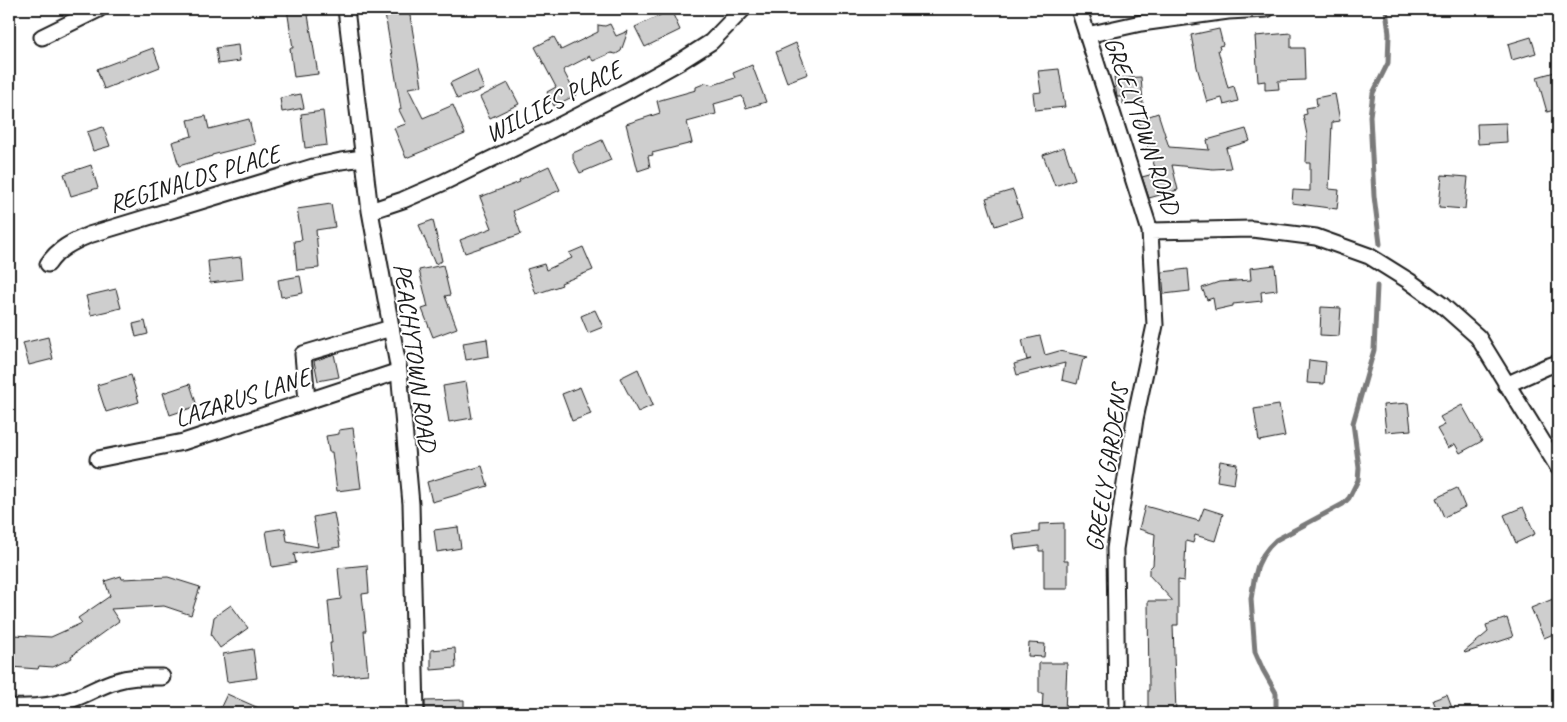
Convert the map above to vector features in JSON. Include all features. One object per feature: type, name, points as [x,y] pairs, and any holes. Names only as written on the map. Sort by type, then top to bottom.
[{"type":"street","points":[[42,37],[99,9]]},
{"type":"street","name":"PEACHYTOWN ROAD","points":[[346,9],[370,211],[399,371],[411,504],[416,713]]},
{"type":"street","name":"WILLIES PLACE","points":[[370,211],[403,200],[450,179],[627,91],[712,42],[743,9]]},
{"type":"street","name":"GREELYTOWN ROAD","points":[[1079,9],[1150,231],[1252,228],[1316,237],[1369,256],[1410,281],[1478,337],[1558,467]]},
{"type":"street","points":[[1086,35],[1141,22],[1228,11],[1268,9]]},
{"type":"street","name":"REGINALDS PLACE","points":[[48,264],[64,246],[89,235],[313,167],[364,158]]},
{"type":"street","name":"GREELY GARDENS","points":[[1117,713],[1115,549],[1135,419],[1155,325],[1150,231]]},
{"type":"street","points":[[307,401],[303,354],[391,328]]},
{"type":"street","points":[[1506,384],[1546,366],[1558,363]]},
{"type":"street","name":"LAZARUS LANE","points":[[98,459],[183,442],[399,371]]},
{"type":"street","points":[[9,707],[50,706],[73,700],[115,681],[134,677],[162,677]]},
{"type":"building","points":[[287,9],[307,9],[318,74],[294,77],[290,48],[293,48]]},
{"type":"building","points":[[409,10],[422,86],[408,88],[423,118],[453,105],[465,134],[406,158],[394,128],[406,124],[399,110],[401,109],[385,14]]},
{"type":"building","points":[[671,10],[680,30],[645,47],[635,27]]},
{"type":"building","points":[[610,24],[616,36],[628,31],[621,51],[593,61],[590,56],[563,70],[576,95],[554,106],[547,92],[556,87],[535,47],[554,37],[561,50],[598,32],[598,25],[605,26]]},
{"type":"building","points":[[1219,29],[1223,45],[1219,46],[1220,49],[1218,50],[1228,88],[1234,86],[1238,101],[1224,105],[1222,98],[1207,102],[1197,67],[1191,35]]},
{"type":"building","points":[[1291,33],[1291,48],[1304,48],[1305,80],[1278,81],[1279,89],[1265,90],[1265,81],[1258,82],[1255,36]]},
{"type":"building","points":[[1531,37],[1536,53],[1512,60],[1508,44]]},
{"type":"building","points":[[796,43],[808,74],[787,82],[776,52]]},
{"type":"building","points":[[238,45],[240,61],[218,64],[216,48]]},
{"type":"building","points":[[153,48],[160,67],[104,89],[97,69]]},
{"type":"building","points":[[752,65],[766,102],[746,108],[742,96],[714,104],[716,114],[687,122],[692,143],[652,153],[653,155],[648,156],[650,167],[638,171],[626,124],[660,113],[657,101],[696,90],[696,87],[706,83],[713,85],[735,78],[733,73]]},
{"type":"building","points":[[1059,69],[1065,107],[1035,110],[1033,93],[1041,92],[1038,71]]},
{"type":"building","points":[[477,70],[484,89],[457,99],[450,83]]},
{"type":"building","points":[[1558,71],[1558,109],[1547,112],[1537,77]]},
{"type":"building","points":[[1141,77],[1143,103],[1123,104],[1123,97],[1117,97],[1114,78]]},
{"type":"building","points":[[508,83],[519,104],[490,118],[480,97]]},
{"type":"building","points":[[301,94],[304,108],[282,112],[280,98]]},
{"type":"building","points":[[1335,94],[1340,121],[1332,122],[1329,189],[1339,190],[1337,209],[1292,203],[1293,190],[1310,191],[1310,163],[1306,163],[1307,135],[1303,115],[1307,114],[1306,108],[1317,106],[1316,98]]},
{"type":"building","points":[[323,111],[327,145],[305,148],[301,114]]},
{"type":"building","points":[[1158,113],[1169,147],[1209,150],[1207,140],[1246,129],[1250,141],[1226,148],[1231,168],[1213,169],[1172,165],[1178,190],[1149,198],[1142,177],[1157,173],[1138,120]]},
{"type":"building","points":[[206,116],[209,129],[249,119],[255,144],[179,166],[172,142],[192,136],[188,120]]},
{"type":"building","points":[[1506,123],[1507,142],[1478,144],[1477,124]]},
{"type":"building","points":[[103,127],[110,146],[93,151],[87,132]]},
{"type":"building","points":[[602,140],[611,160],[580,173],[573,159],[573,153]]},
{"type":"building","points":[[1064,147],[1075,179],[1055,186],[1043,155]]},
{"type":"building","points":[[91,165],[98,188],[71,196],[64,174]]},
{"type":"building","points":[[549,166],[560,190],[513,211],[521,234],[465,253],[460,240],[492,228],[480,197],[520,182],[519,180]]},
{"type":"building","points":[[1442,175],[1468,177],[1465,209],[1439,207]]},
{"type":"building","points":[[1013,190],[1022,217],[995,226],[986,198]]},
{"type":"building","points":[[331,204],[335,227],[316,230],[319,268],[297,270],[294,241],[302,240],[297,209]]},
{"type":"building","points":[[433,220],[442,261],[435,264],[419,225]]},
{"type":"building","points":[[583,247],[593,270],[561,283],[562,285],[536,294],[527,269],[544,264],[546,270],[572,258],[569,253]]},
{"type":"building","points":[[241,257],[243,279],[210,283],[208,261]]},
{"type":"building","points":[[443,265],[450,295],[445,296],[457,328],[433,337],[422,309],[428,307],[419,270]]},
{"type":"building","points":[[1275,265],[1277,290],[1261,292],[1262,301],[1233,304],[1233,306],[1215,310],[1213,298],[1207,300],[1202,288],[1219,282],[1251,280],[1250,268]]},
{"type":"building","points":[[1188,269],[1190,291],[1164,294],[1162,272]]},
{"type":"building","points":[[300,276],[303,293],[281,297],[278,280]]},
{"type":"building","points":[[116,289],[121,308],[91,315],[86,296]]},
{"type":"building","points":[[1321,307],[1341,308],[1339,336],[1320,335]]},
{"type":"building","points":[[595,310],[603,327],[588,333],[581,316]]},
{"type":"building","points":[[145,321],[148,334],[136,337],[133,324]]},
{"type":"building","points":[[1040,336],[1045,355],[1059,351],[1088,357],[1083,359],[1077,384],[1062,380],[1065,363],[1017,375],[1014,364],[1031,359],[1027,360],[1022,340]]},
{"type":"building","points":[[48,337],[53,359],[29,365],[23,343]]},
{"type":"building","points":[[487,339],[489,356],[466,360],[463,343]]},
{"type":"building","points":[[334,354],[339,377],[318,381],[314,361]]},
{"type":"building","points":[[1309,360],[1326,362],[1324,384],[1307,383]]},
{"type":"building","points":[[638,369],[653,405],[638,412],[620,378]]},
{"type":"building","points":[[131,375],[139,402],[106,412],[97,385]]},
{"type":"building","points":[[466,382],[472,418],[449,422],[443,386]]},
{"type":"building","points":[[190,384],[197,406],[170,415],[163,393]]},
{"type":"building","points":[[580,387],[591,414],[572,421],[562,394]]},
{"type":"building","points":[[1408,403],[1411,430],[1386,432],[1383,405]]},
{"type":"building","points":[[1279,405],[1285,436],[1259,441],[1254,409]]},
{"type":"building","points":[[1462,405],[1482,441],[1460,453],[1455,444],[1448,448],[1437,429],[1445,425],[1440,417]]},
{"type":"building","points":[[353,428],[361,488],[337,491],[332,452],[329,452],[326,436],[339,434],[339,430]]},
{"type":"building","points":[[1220,461],[1237,464],[1234,484],[1217,481]]},
{"type":"building","points":[[482,466],[488,486],[432,502],[427,482]]},
{"type":"building","points":[[1457,488],[1465,507],[1444,517],[1436,498]]},
{"type":"building","points":[[1145,506],[1199,521],[1204,508],[1223,514],[1215,541],[1195,535],[1193,543],[1186,541],[1184,581],[1178,580],[1178,625],[1173,625],[1176,713],[1148,713],[1148,601],[1173,601],[1149,575],[1149,569],[1153,565],[1155,534],[1139,529]]},
{"type":"building","points":[[1523,507],[1535,534],[1516,543],[1504,515]]},
{"type":"building","points":[[334,513],[340,547],[294,554],[296,563],[272,567],[266,531],[285,528],[287,541],[318,547],[313,517]]},
{"type":"building","points":[[1064,523],[1064,561],[1068,561],[1068,589],[1044,589],[1044,551],[1039,551],[1039,546],[1015,549],[1013,535],[1039,532],[1039,524]]},
{"type":"building","points":[[458,527],[461,548],[437,552],[434,530]]},
{"type":"building","points":[[367,565],[369,593],[362,594],[368,674],[333,677],[328,601],[341,599],[338,568]]},
{"type":"building","points":[[121,576],[122,579],[168,577],[200,587],[191,615],[164,606],[111,609],[119,621],[76,652],[71,656],[72,658],[53,667],[39,666],[38,669],[11,667],[13,635],[51,637],[82,623],[78,618],[110,596],[105,581]]},
{"type":"building","points":[[1553,599],[1558,610],[1558,632],[1544,638],[1531,608]]},
{"type":"building","points":[[231,605],[248,628],[220,648],[211,635],[214,617]]},
{"type":"building","points":[[1507,618],[1513,637],[1464,652],[1488,632],[1486,625]]},
{"type":"building","points":[[1029,643],[1045,644],[1044,657],[1028,656]]},
{"type":"building","points":[[455,648],[456,668],[431,670],[431,650]]},
{"type":"building","points":[[253,649],[257,678],[227,682],[223,654]]},
{"type":"building","points":[[1039,663],[1067,663],[1065,713],[1042,713],[1043,693],[1039,693]]},
{"type":"building","points":[[227,694],[270,713],[218,713]]},
{"type":"building","points":[[1447,695],[1452,708],[1438,713],[1433,700]]},
{"type":"building","points":[[464,700],[464,713],[425,713],[425,701]]},
{"type":"waterway","points":[[1380,244],[1374,196],[1370,116],[1373,93],[1388,63],[1389,34],[1386,9]]},
{"type":"waterway","points":[[1276,713],[1276,693],[1255,652],[1251,599],[1254,580],[1263,555],[1276,540],[1343,504],[1349,498],[1358,480],[1359,468],[1353,423],[1374,350],[1377,286]]}]
